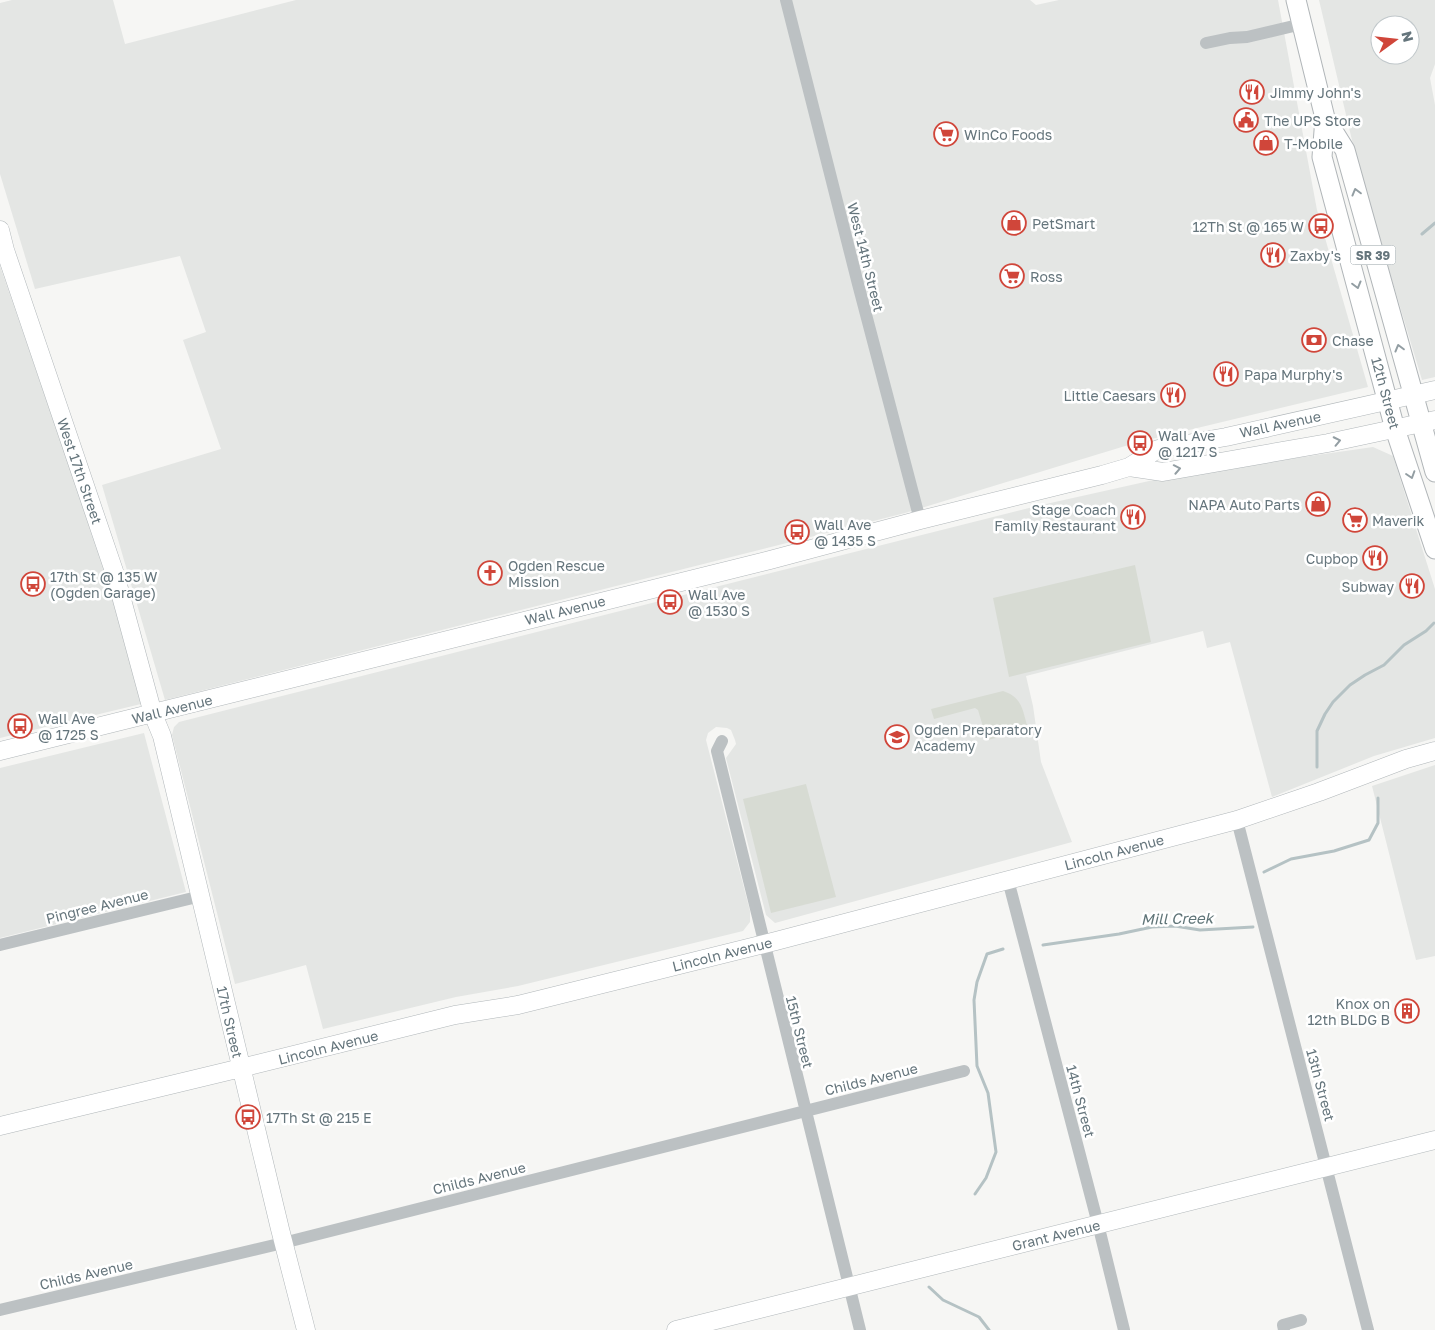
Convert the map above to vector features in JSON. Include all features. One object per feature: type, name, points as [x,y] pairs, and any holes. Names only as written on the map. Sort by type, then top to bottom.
[{"type":"main road","name":"12th Street","points":[[1296,0],[1326,118],[1344,150],[1412,395],[1428,422],[1435,472]]},
{"type":"main road","name":"12th Street","points":[[1326,118],[1322,157],[1388,401],[1435,549]]},
{"type":"street","name":"West 14th Street","points":[[786,0],[855,275],[920,520]]},
{"type":"street","points":[[1206,43],[1247,37],[1302,24]]},
{"type":"street","name":"West 17th Street","points":[[0,230],[5,250],[115,574],[153,714]]},
{"type":"street","name":"Wall Avenue","points":[[0,751],[1102,476],[1129,467],[1158,450],[1226,437],[1435,390]]},
{"type":"street","name":"Wall Avenue","points":[[1129,467],[1163,472],[1328,443],[1428,422]]},
{"type":"street","name":"17th Street","points":[[153,714],[162,736],[283,1243],[306,1330]]},
{"type":"street","name":"15th Street","points":[[722,742],[717,751],[804,1111],[860,1330]]},
{"type":"street","name":"Lincoln Avenue","points":[[0,1126],[455,1015],[518,1005],[1008,880],[1237,820],[1319,792],[1406,759],[1435,751]]},
{"type":"street","name":"13th Street","points":[[1237,820],[1328,1168],[1368,1330]]},
{"type":"street","name":"14th Street","points":[[1008,880],[1124,1330]]},
{"type":"street","name":"Pingree Avenue","points":[[0,945],[201,896]]},
{"type":"street","name":"Childs Avenue","points":[[0,1310],[283,1243],[964,1071]]},
{"type":"street","name":"Grant Avenue","points":[[676,1330],[1435,1140]]},
{"type":"street","points":[[1284,1330],[1282,1325],[1301,1320]]},
{"type":"shaded area","points":[[12,0],[113,0],[125,44],[296,0],[1030,0],[1036,5],[1059,0],[1278,0],[1317,210],[1368,387],[1135,443],[905,513],[165,700],[102,485],[221,449],[183,340],[206,332],[180,256],[35,289],[0,174],[0,3]]},
{"type":"shaded area","points":[[1319,0],[1435,0],[1435,64],[1430,78],[1435,105],[1435,377],[1422,380],[1359,170]]},
{"type":"shaded area","points":[[0,266],[103,564],[141,704],[0,738]]},
{"type":"shaded area","points":[[1373,447],[1393,456],[1435,589],[1435,738],[1374,756],[1272,797],[1230,642],[1207,648],[1203,631],[1026,676],[1033,706],[1041,762],[1072,842],[775,923],[766,915],[726,758],[736,744],[735,740],[731,730],[716,727],[708,733],[706,740],[750,911],[750,922],[743,931],[518,986],[456,997],[323,1029],[306,965],[235,984],[172,735],[174,727],[179,722],[1037,506],[1176,475]]},
{"type":"shaded area","points":[[1135,565],[1151,642],[1009,677],[993,598]]},
{"type":"shaded area","points":[[1003,691],[1019,701],[1029,731],[987,740],[978,710],[975,708],[934,719],[931,709]]},
{"type":"shaded area","points":[[144,733],[186,892],[0,938],[0,768]]},
{"type":"shaded area","points":[[1435,765],[1435,956],[1416,960],[1372,786]]},
{"type":"shaded area","points":[[806,784],[836,897],[771,913],[743,799]]},
{"type":"waterway","name":"Mill Creek","points":[[1422,234],[1435,223]]},
{"type":"waterway","name":"Mill Creek","points":[[1317,767],[1317,731],[1333,702],[1350,685],[1384,665],[1404,645],[1426,631],[1434,623]]},
{"type":"waterway","name":"Mill Creek","points":[[1264,872],[1291,859],[1334,851],[1369,840],[1378,823],[1378,798]]},
{"type":"waterway","name":"Mill Creek","points":[[1043,945],[1119,934],[1152,927],[1175,926],[1200,930],[1253,927]]},
{"type":"waterway","name":"Mill Creek","points":[[975,1194],[986,1178],[996,1152],[988,1093],[977,1066],[974,1000],[977,982],[987,954],[1003,949]]},
{"type":"waterway","name":"Mill Creek","points":[[929,1287],[943,1300],[979,1317],[989,1330]]},
{"type":"place","name":"Jimmy John's","points":[[1252,92]]},
{"type":"place","name":"The UPS Store","points":[[1246,120]]},
{"type":"place","name":"WinCo Foods","points":[[946,134]]},
{"type":"place","name":"T-Mobile","points":[[1266,143]]},
{"type":"place","name":"PetSmart","points":[[1014,223]]},
{"type":"place","name":"12Th St @ 165 W","points":[[1321,226]]},
{"type":"place","name":"Zaxby's","points":[[1273,255]]},
{"type":"place","name":"Ross","points":[[1012,276]]},
{"type":"place","name":"Chase","points":[[1314,340]]},
{"type":"place","name":"Papa Murphy's","points":[[1226,374]]},
{"type":"place","name":"Little Caesars","points":[[1173,395]]},
{"type":"place","name":"Wall Ave @ 1217 S","points":[[1140,443]]},
{"type":"place","name":"NAPA Auto Parts","points":[[1318,504]]},
{"type":"place","name":"Stage Coach Family Restaurant","points":[[1133,517]]},
{"type":"place","name":"Maverik","points":[[1355,520]]},
{"type":"place","name":"Wall Ave @ 1435 S","points":[[797,532]]},
{"type":"place","name":"Cupbop","points":[[1375,558]]},
{"type":"place","name":"Ogden Rescue Mission","points":[[490,573]]},
{"type":"place","name":"17th St @ 135 W (Ogden Garage)","points":[[33,584]]},
{"type":"place","name":"Subway","points":[[1412,586]]},
{"type":"place","name":"Wall Ave @ 1530 S","points":[[670,602]]},
{"type":"place","name":"Wall Ave @ 1725 S","points":[[20,726]]},
{"type":"place","name":"Ogden Preparatory Academy","points":[[897,737]]},
{"type":"place","name":"Knox on 12th BLDG B","points":[[1407,1011]]},
{"type":"place","name":"17Th St @ 215 E","points":[[248,1117]]}]
